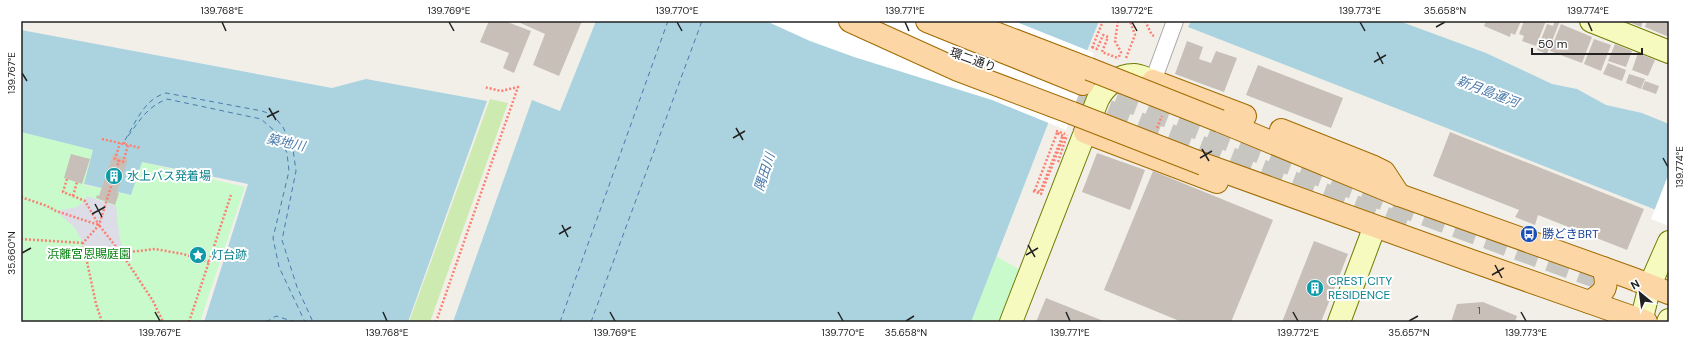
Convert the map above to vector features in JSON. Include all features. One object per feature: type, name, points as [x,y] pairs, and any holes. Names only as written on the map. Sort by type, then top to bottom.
[{"type":"main road","points":[[850,21],[958,70],[1203,164],[1643,321]]},
{"type":"main road","name":"環二通り","points":[[869,21],[1080,92],[926,21]]},
{"type":"main road","points":[[964,21],[1220,121],[1398,195],[1660,289]]},
{"type":"main road","points":[[1153,81],[1374,167],[1384,172],[1398,195]]},
{"type":"main road","points":[[1085,132],[1225,185],[1373,231],[1426,251],[1457,260],[1472,261]]},
{"type":"main road","points":[[1589,302],[1598,297],[1604,290],[1606,284],[1603,268]]},
{"type":"street","points":[[1011,322],[1098,99],[1104,89],[1112,82],[1125,76],[1136,75],[1153,81],[1175,21]]},
{"type":"street","points":[[1596,22],[1669,52]]},
{"type":"street","points":[[1339,322],[1373,231]]},
{"type":"street","points":[[1643,321],[1660,289],[1669,242]]},
{"type":"path","points":[[1103,21],[1092,48],[1097,49],[1103,35],[1108,37],[1102,52],[1118,58]]},
{"type":"path","points":[[1116,64],[1121,52],[1115,41],[1118,21]]},
{"type":"path","points":[[1127,55],[1135,35],[1130,21]]},
{"type":"path","points":[[1145,21],[1152,35],[1158,37]]},
{"type":"path","points":[[436,322],[518,87],[501,91],[484,87]]},
{"type":"path","points":[[1147,156],[1162,115]]},
{"type":"path","points":[[1058,162],[1067,135],[1056,131],[1033,191],[1041,194],[1064,136],[1057,133],[1035,190],[1040,192],[1060,140]]},
{"type":"path","points":[[102,138],[140,148]]},
{"type":"path","points":[[124,144],[125,140]]},
{"type":"path","points":[[120,143],[115,159],[120,161]]},
{"type":"path","points":[[83,244],[99,226],[120,161],[123,162],[128,145]]},
{"type":"path","points":[[67,179],[63,192],[85,201],[99,226],[121,253],[153,301],[163,322]]},
{"type":"path","points":[[73,196],[77,182]]},
{"type":"path","points":[[188,322],[231,195]]},
{"type":"path","points":[[21,197],[99,226]]},
{"type":"path","points":[[21,239],[83,244]]},
{"type":"path","points":[[83,244],[96,304],[102,322]]},
{"type":"path","points":[[121,253],[155,248],[183,254],[209,262]]},
{"type":"green space","points":[[490,99],[508,103],[430,322],[409,322]]},
{"type":"green space","name":"浜離宮恩賜庭園","points":[[21,132],[93,150],[84,185],[131,195],[142,162],[245,187],[200,322],[21,322]]},
{"type":"green space","points":[[996,256],[1022,271],[1001,322],[971,322]]},
{"type":"shaded area","points":[[87,196],[116,206],[119,233],[124,257],[87,250],[75,228],[56,211],[77,207],[85,201]]},
{"type":"water","name":"隅田川","points":[[596,21],[1099,21],[1079,71],[1065,80],[971,322],[453,322],[532,100],[560,111]]},
{"type":"water","name":"新月島運河","points":[[1191,21],[1399,21],[1486,53],[1552,84],[1577,89],[1606,105],[1642,113],[1669,124],[1669,215],[1188,27]]},
{"type":"water","name":"築地川","points":[[21,30],[332,88],[366,79],[487,101],[408,322],[204,322],[248,184],[142,162],[131,195],[84,184],[93,150],[21,132]]},
{"type":"pier","points":[[766,21],[1014,21],[1094,53],[1066,130],[992,100],[854,57],[810,41]]},
{"type":"pier","points":[[1669,173],[1669,226],[1651,219]]},
{"type":"building","points":[[489,21],[505,21],[531,31],[514,73],[503,68],[509,53],[480,42]]},
{"type":"building","points":[[516,21],[582,21],[559,76],[533,65],[545,34]]},
{"type":"building","points":[[1486,21],[1521,21],[1515,35],[1511,33],[1510,37],[1484,26]]},
{"type":"building","points":[[1524,21],[1546,21],[1536,46],[1522,41],[1524,36],[1519,34]]},
{"type":"building","points":[[1555,21],[1560,21],[1547,54],[1537,50],[1547,24],[1553,26]]},
{"type":"building","points":[[1627,21],[1643,21],[1641,27]]},
{"type":"building","points":[[1647,21],[1669,21],[1669,37],[1645,27]]},
{"type":"building","points":[[1561,24],[1592,37],[1582,63],[1550,51]]},
{"type":"building","points":[[1594,39],[1611,45],[1601,71],[1584,64]]},
{"type":"building","points":[[1187,41],[1203,47],[1199,59],[1211,63],[1216,51],[1237,58],[1224,92],[1175,74]]},
{"type":"building","points":[[1615,44],[1632,51],[1626,67],[1608,61]]},
{"type":"building","points":[[1638,53],[1655,60],[1648,76],[1632,70]]},
{"type":"building","points":[[1608,63],[1626,70],[1622,81],[1603,74]]},
{"type":"building","points":[[1258,65],[1343,98],[1331,128],[1246,95]]},
{"type":"building","points":[[1629,74],[1645,79],[1641,89],[1626,83]]},
{"type":"building","points":[[1645,81],[1659,86],[1656,94],[1642,89]]},
{"type":"building","points":[[1450,132],[1644,209],[1627,250],[1538,215],[1535,225],[1515,217],[1519,210],[1433,176]]},
{"type":"building","points":[[1097,153],[1145,170],[1130,210],[1082,192]]},
{"type":"building","points":[[71,154],[90,159],[82,184],[64,178]]},
{"type":"building","name":"水上バス発着場","points":[[113,154],[128,159],[117,192],[119,193],[115,205],[96,198],[97,195],[99,196]]},
{"type":"building","points":[[1153,171],[1273,220],[1231,322],[1182,322],[1104,290]]},
{"type":"building","name":"CREST CITY RESIDENCE","points":[[1314,241],[1348,254],[1321,322],[1282,322]]},
{"type":"building","points":[[1046,298],[1106,322],[1036,322]]},
{"type":"building","points":[[1483,302],[1517,316],[1515,322],[1451,322],[1457,304]]},
{"type":"ferry route","points":[[560,322],[668,21]]},
{"type":"ferry route","points":[[591,322],[702,21]]},
{"type":"ferry route","points":[[125,140],[146,106],[158,96],[166,93],[262,111],[273,115],[283,127],[293,149],[296,171],[282,240],[297,287],[313,322]]},
{"type":"ferry route","points":[[128,136],[149,110],[167,99],[261,119],[277,133],[287,153],[289,171],[273,238],[279,267],[305,322]]},
{"type":"ferry route","points":[[266,322],[276,316],[295,322]]},
{"type":"tunnel","points":[[1086,85],[1347,186],[1610,282]]},
{"type":"tunnel","points":[[1077,99],[1412,228]]},
{"type":"place","name":"水上バス発着場","points":[[114,176]]},
{"type":"place","name":"勝どきBRT","points":[[1529,234]]},
{"type":"place","name":"灯台跡","points":[[198,255]]},
{"type":"place","name":"CREST CITY RESIDENCE","points":[[1315,288]]}]
